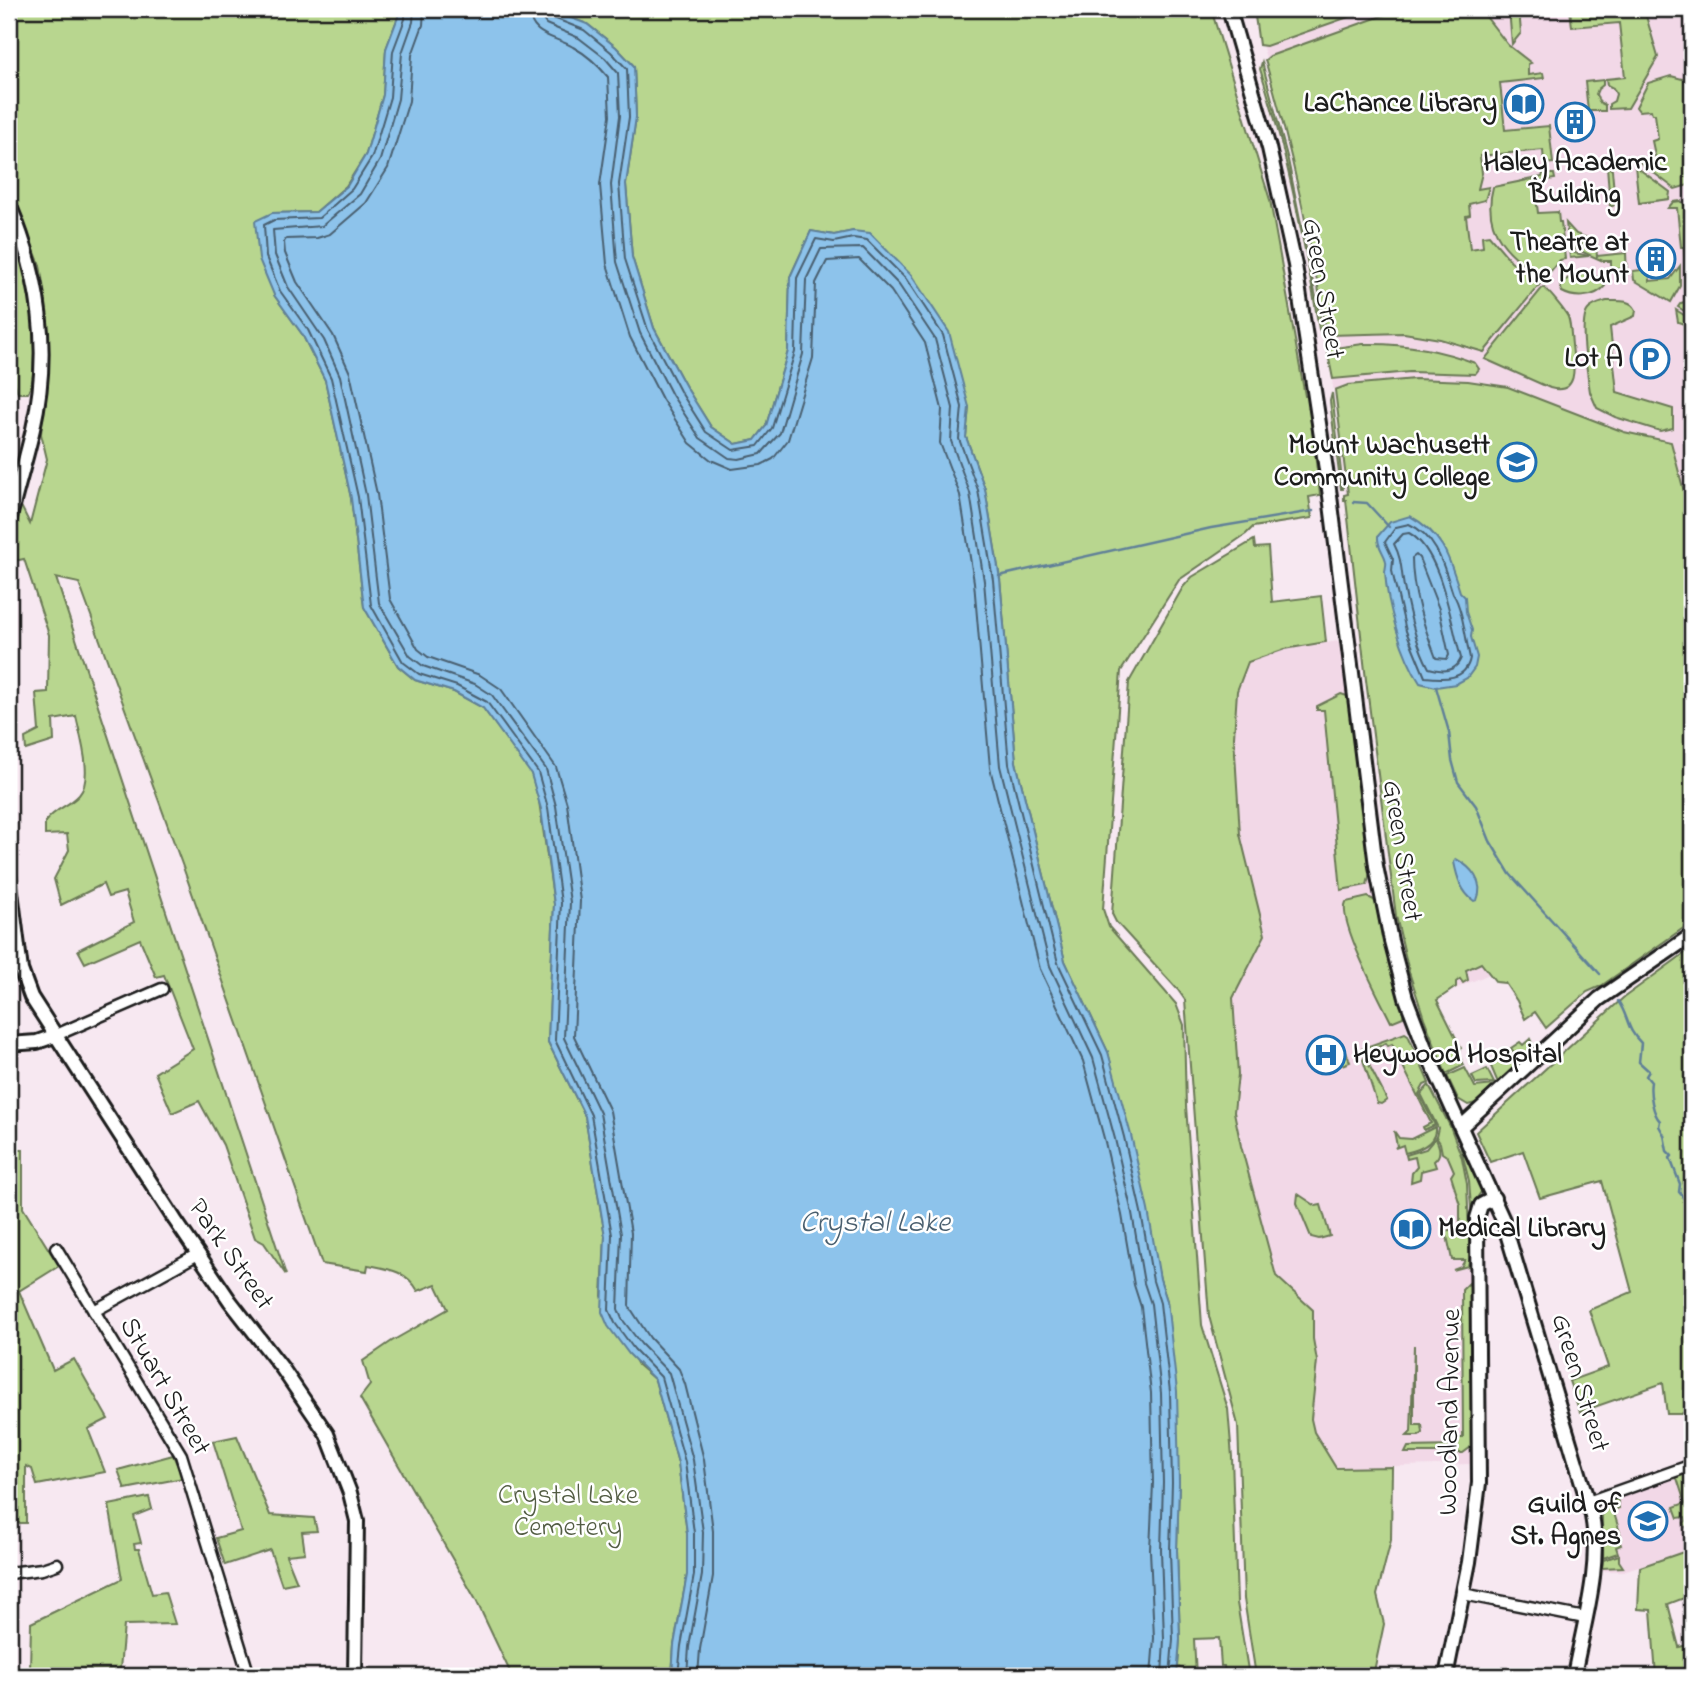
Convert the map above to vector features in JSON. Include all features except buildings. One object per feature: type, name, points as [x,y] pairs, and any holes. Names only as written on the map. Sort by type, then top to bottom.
[{"type":"street","name":"Green Street","points":[[1229,9],[1261,117],[1295,265],[1330,496],[1377,866],[1395,960],[1427,1053],[1494,1198],[1513,1249],[1594,1526],[1595,1556],[1574,1676]]},
{"type":"street","points":[[9,204],[35,279],[41,345],[38,406],[9,522]]},
{"type":"street","name":"Park Street","points":[[9,876],[23,975],[29,992],[54,1036],[198,1254],[319,1419],[343,1473],[357,1528],[355,1676]]},
{"type":"street","points":[[1461,1127],[1599,999],[1692,935]]},
{"type":"street","points":[[9,1044],[37,1042],[54,1036],[162,989]]},
{"type":"street","name":"Woodland Avenue","points":[[1446,1676],[1476,1518],[1479,1483],[1477,1218],[1481,1205],[1494,1198]]},
{"type":"street","name":"Stuart Street","points":[[56,1248],[181,1455],[250,1676]]},
{"type":"street","points":[[94,1311],[198,1254]]},
{"type":"street","points":[[1588,1502],[1692,1465]]},
{"type":"street","points":[[9,1573],[42,1569],[58,1563]]},
{"type":"street","points":[[1463,1594],[1585,1618]]},
{"type":"shaded area","name":"Mount Wachusett Community College","points":[[1251,9],[1692,9],[1692,922],[1601,986],[1508,966],[1422,1003],[1391,878],[1337,415],[1314,253],[1271,74]]},
{"type":"shaded area","name":"Heywood Hospital","points":[[1339,641],[1379,920],[1408,1035],[1426,1086],[1463,1170],[1466,1242],[1470,1260],[1470,1464],[1336,1468],[1314,1432],[1311,1419],[1317,1361],[1313,1339],[1313,1310],[1276,1276],[1234,1112],[1238,1074],[1233,998],[1265,935],[1240,834],[1234,737],[1237,691],[1248,662],[1285,649]]},
{"type":"shaded area","name":"Guild of St. Agnes","points":[[1692,1471],[1692,1549],[1623,1571],[1601,1571],[1603,1504]]},
{"type":"green space","name":"Crystal Lake Cemetery","points":[[9,9],[398,9],[398,17],[386,49],[383,95],[366,154],[346,186],[316,212],[272,213],[274,295],[302,334],[325,380],[351,498],[364,607],[398,666],[415,680],[454,692],[483,708],[531,773],[539,801],[554,904],[548,1042],[585,1116],[605,1236],[602,1296],[638,1365],[655,1380],[678,1463],[687,1533],[687,1575],[674,1645],[672,1676],[512,1676],[476,1600],[360,1398],[370,1385],[363,1361],[448,1309],[436,1284],[418,1291],[403,1275],[390,1270],[368,1265],[367,1271],[322,1264],[183,867],[79,583],[56,578],[286,1275],[264,1243],[255,1238],[223,1145],[199,1101],[172,1113],[155,1073],[193,1049],[164,975],[156,977],[140,939],[85,963],[78,950],[134,922],[125,892],[108,897],[103,884],[61,905],[54,879],[69,850],[67,834],[45,835],[45,822],[75,799],[83,788],[85,757],[76,716],[53,720],[54,741],[26,750],[25,738],[39,731],[36,693],[48,692],[49,635],[24,559],[9,562],[9,547],[20,504],[30,524],[47,459],[41,434],[48,359],[46,302],[40,265],[9,186]]},
{"type":"green space","points":[[547,9],[1211,9],[1270,200],[1305,396],[1308,396],[1320,495],[1309,497],[1312,518],[1253,527],[1179,580],[1121,671],[1103,909],[1109,927],[1176,1004],[1184,1025],[1186,1106],[1202,1325],[1228,1409],[1237,1603],[1249,1676],[1225,1676],[1224,1666],[1221,1666],[1219,1638],[1194,1639],[1196,1676],[1188,1676],[1188,1672],[1178,1667],[1179,1483],[1167,1301],[1108,1052],[1065,961],[1016,762],[1000,579],[985,489],[966,437],[969,407],[853,231],[834,235],[811,231],[790,277],[788,351],[766,426],[755,440],[736,444],[711,427],[654,328],[632,257],[626,184],[636,117],[634,66],[616,47],[587,24]]},
{"type":"green space","points":[[1254,9],[1371,9],[1266,46],[1259,45]]},
{"type":"green space","points":[[1401,9],[1404,14],[1415,9],[1480,9],[1508,45],[1531,63],[1528,64],[1528,75],[1543,73],[1544,78],[1500,83],[1505,130],[1549,126],[1553,163],[1544,164],[1543,150],[1480,156],[1482,173],[1478,189],[1489,187],[1485,200],[1469,204],[1470,215],[1466,216],[1470,249],[1483,247],[1482,236],[1489,235],[1511,261],[1540,284],[1484,352],[1440,339],[1404,333],[1329,335],[1326,331],[1300,194],[1265,60]]},
{"type":"green space","points":[[1509,9],[1519,9],[1521,33],[1512,44]]},
{"type":"green space","points":[[1570,9],[1644,9],[1658,57],[1628,108],[1609,109],[1609,104],[1614,101],[1616,94],[1613,88],[1607,85],[1606,79],[1625,77],[1619,23],[1572,27]]},
{"type":"green space","points":[[1262,62],[1288,160],[1324,337],[1319,329],[1287,165],[1260,69]]},
{"type":"green space","points":[[1671,76],[1682,79],[1692,77],[1692,184],[1675,189],[1641,163],[1656,160],[1652,141],[1658,139],[1655,114],[1652,114],[1651,110],[1639,111],[1636,107],[1648,83]]},
{"type":"green space","points":[[1603,80],[1603,85],[1596,94],[1599,102],[1605,105],[1605,111],[1588,111],[1585,82]]},
{"type":"green space","points":[[1607,166],[1612,170],[1613,206],[1610,206]]},
{"type":"green space","points":[[1635,166],[1670,192],[1669,199],[1639,203]]},
{"type":"green space","points":[[1543,174],[1554,174],[1555,179],[1534,182],[1538,213],[1558,212],[1565,259],[1560,260],[1544,279],[1520,261],[1501,241],[1491,217],[1490,203],[1493,187],[1542,177]]},
{"type":"green space","points":[[1681,201],[1692,212],[1692,316],[1678,307],[1689,301],[1684,247],[1681,247],[1677,208],[1668,208],[1673,202]]},
{"type":"green space","points":[[9,218],[20,250],[31,299],[34,351],[32,383],[28,393],[18,393],[9,366]]},
{"type":"green space","points":[[1566,223],[1576,234],[1585,237],[1575,245],[1574,253],[1589,256],[1570,258]]},
{"type":"green space","points":[[1592,240],[1597,256],[1626,253],[1627,275],[1624,269],[1611,266],[1611,261],[1603,261],[1576,249],[1582,245],[1582,241]]},
{"type":"green space","points":[[1680,266],[1680,286],[1671,302],[1634,280],[1633,271],[1649,269],[1650,281],[1670,279]]},
{"type":"green space","points":[[1585,274],[1604,279],[1605,286],[1596,293],[1585,296],[1562,292],[1560,285],[1565,280]]},
{"type":"green space","points":[[1543,287],[1564,310],[1570,324],[1573,376],[1571,383],[1560,389],[1550,388],[1485,359]]},
{"type":"green space","points":[[1607,301],[1628,302],[1636,310],[1635,316],[1610,327],[1617,392],[1673,409],[1673,428],[1660,431],[1615,417],[1597,408],[1590,392],[1584,349],[1584,325],[1588,310]]},
{"type":"green space","points":[[1676,310],[1692,320],[1692,407],[1684,324],[1678,322]]},
{"type":"green space","points":[[1363,344],[1406,346],[1434,351],[1475,363],[1479,369],[1475,374],[1410,372],[1333,379],[1327,349]]},
{"type":"green space","points":[[1415,379],[1468,381],[1508,387],[1624,432],[1671,442],[1692,515],[1692,922],[1601,986],[1587,992],[1546,1028],[1535,1012],[1525,1019],[1505,983],[1496,982],[1481,963],[1466,970],[1468,980],[1463,983],[1460,979],[1456,982],[1456,987],[1437,1000],[1461,1048],[1457,1050],[1464,1065],[1446,1074],[1409,972],[1396,916],[1344,500],[1344,495],[1348,494],[1335,390],[1348,385]]},
{"type":"green space","points":[[1332,393],[1343,489],[1330,401]]},
{"type":"green space","points":[[1692,407],[1692,431],[1687,412]]},
{"type":"green space","points":[[1254,540],[1255,548],[1268,547],[1272,602],[1321,596],[1326,642],[1285,649],[1248,662],[1237,691],[1234,737],[1240,834],[1265,935],[1233,998],[1238,1074],[1234,1112],[1276,1276],[1313,1310],[1313,1339],[1317,1361],[1311,1419],[1314,1432],[1336,1468],[1392,1467],[1391,1540],[1377,1595],[1384,1624],[1373,1676],[1256,1676],[1244,1599],[1238,1425],[1209,1316],[1185,1000],[1116,922],[1112,914],[1129,682],[1183,587],[1192,577]]},
{"type":"green space","points":[[1341,694],[1347,696],[1348,701],[1370,873],[1367,885],[1341,890],[1324,710],[1317,710],[1317,706]]},
{"type":"green space","points":[[1368,897],[1376,904],[1384,944],[1404,1009],[1403,1017],[1391,1022],[1354,942],[1345,911],[1346,902]]},
{"type":"green space","points":[[1692,948],[1692,1409],[1681,1414],[1667,1414],[1663,1383],[1580,1412],[1569,1381],[1608,1367],[1589,1310],[1632,1292],[1602,1181],[1540,1198],[1523,1151],[1490,1162],[1476,1132],[1623,998]]},
{"type":"green space","points":[[1405,1033],[1429,1083],[1424,1085],[1419,1094],[1435,1125],[1424,1130],[1423,1127],[1431,1123],[1392,1044],[1388,1046],[1386,1043],[1364,1054],[1360,1052],[1363,1048]]},
{"type":"green space","points":[[1530,1039],[1534,1048],[1520,1061],[1511,1048],[1520,1042],[1523,1045]]},
{"type":"green space","points":[[1501,1051],[1503,1054],[1508,1051],[1509,1057],[1512,1055],[1518,1063],[1498,1083],[1490,1064],[1501,1059],[1498,1053]]},
{"type":"green space","points":[[1346,1052],[1350,1062],[1334,1068],[1330,1057]]},
{"type":"green space","points":[[1365,1057],[1387,1100],[1381,1104],[1377,1103],[1363,1060]]},
{"type":"green space","points":[[1465,1068],[1475,1087],[1495,1085],[1476,1103],[1468,1105],[1458,1099],[1447,1076]]},
{"type":"green space","points":[[1487,1069],[1494,1083],[1476,1084],[1472,1076]]},
{"type":"green space","points":[[1429,1085],[1450,1126],[1462,1158],[1467,1184],[1470,1256],[1468,1266],[1453,1270],[1461,1267],[1465,1260],[1452,1260],[1446,1231],[1460,1227],[1460,1205],[1451,1176],[1454,1171],[1448,1157],[1442,1153],[1436,1137],[1438,1128],[1421,1094]]},
{"type":"green space","points":[[1435,1127],[1433,1138],[1421,1148],[1405,1153],[1403,1145],[1395,1148],[1397,1146],[1394,1131],[1399,1138],[1411,1139]]},
{"type":"green space","points":[[1435,1138],[1439,1150],[1434,1161],[1436,1167],[1421,1171],[1420,1179],[1411,1182],[1412,1173],[1417,1167],[1415,1157],[1407,1159],[1406,1155],[1426,1149]]},
{"type":"green space","points":[[1460,1145],[1482,1184],[1481,1192],[1471,1207],[1469,1181]]},
{"type":"green space","points":[[9,1150],[23,1150],[23,1208],[59,1266],[19,1291],[53,1370],[74,1359],[108,1419],[88,1429],[105,1472],[37,1485],[32,1469],[26,1466],[26,1523],[9,1523]]},
{"type":"green space","points":[[1298,1194],[1316,1206],[1321,1205],[1330,1236],[1319,1239],[1311,1237],[1297,1203]]},
{"type":"green space","points":[[1469,1283],[1471,1447],[1463,1453],[1405,1453],[1408,1447],[1455,1446],[1456,1438],[1463,1438],[1462,1290]]},
{"type":"green space","points":[[1414,1345],[1414,1425],[1422,1425],[1423,1433],[1419,1436],[1407,1436],[1411,1432]]},
{"type":"green space","points":[[237,1436],[270,1515],[314,1518],[317,1531],[302,1532],[305,1553],[286,1555],[297,1582],[282,1585],[270,1550],[225,1565],[216,1538],[241,1531],[213,1441]]},
{"type":"green space","points":[[173,1455],[183,1478],[125,1489],[118,1470]]},
{"type":"green space","points":[[1692,1471],[1692,1549],[1684,1523],[1685,1517],[1678,1518],[1674,1507],[1685,1503],[1677,1478],[1669,1479]]},
{"type":"green space","points":[[149,1497],[152,1509],[134,1516],[141,1543],[134,1544],[135,1549],[139,1549],[152,1594],[165,1592],[175,1624],[124,1625],[120,1669],[30,1671],[31,1623],[122,1579],[109,1505]]},
{"type":"green space","points":[[1617,1497],[1619,1508],[1613,1510],[1622,1539],[1619,1540],[1621,1545],[1616,1547],[1618,1553],[1603,1558],[1603,1504]]},
{"type":"green space","points":[[1692,1549],[1692,1595],[1668,1604],[1679,1647],[1692,1644],[1692,1676],[1656,1676],[1651,1610],[1638,1609],[1640,1567]]},
{"type":"green space","points":[[1619,1555],[1623,1567],[1602,1568],[1603,1560]]},
{"type":"water","name":"Crystal Lake","points":[[398,9],[547,9],[587,24],[616,47],[634,66],[636,117],[626,184],[632,257],[654,328],[686,387],[711,427],[736,444],[755,440],[766,426],[788,351],[790,277],[811,231],[834,235],[853,231],[870,233],[911,275],[949,332],[969,407],[966,437],[985,489],[1000,579],[1016,762],[1065,961],[1108,1052],[1131,1135],[1160,1279],[1167,1301],[1177,1391],[1180,1639],[1177,1676],[672,1676],[674,1645],[687,1575],[687,1533],[678,1463],[655,1380],[629,1354],[608,1326],[602,1312],[605,1236],[585,1116],[548,1042],[554,904],[541,809],[531,774],[483,708],[454,692],[415,680],[398,666],[364,607],[351,498],[325,380],[302,334],[274,295],[259,259],[255,221],[272,213],[316,212],[347,186],[366,154],[383,95],[386,49],[398,17]]},
{"type":"water","points":[[1410,516],[1437,539],[1448,557],[1460,592],[1465,597],[1477,657],[1475,667],[1467,678],[1456,684],[1436,687],[1420,683],[1407,659],[1392,615],[1386,585],[1386,561],[1378,536],[1390,522]]},
{"type":"water","points":[[1456,859],[1467,866],[1478,881],[1477,900],[1474,901],[1463,889],[1455,868]]},
{"type":"waterway","points":[[1353,502],[1367,503],[1389,527]]},
{"type":"waterway","points":[[999,576],[1211,528],[1313,511]]},
{"type":"waterway","points":[[1436,687],[1449,732],[1458,782],[1476,806],[1490,841],[1510,874],[1600,974]]},
{"type":"waterway","points":[[1618,1001],[1633,1033],[1641,1043],[1639,1062],[1649,1071],[1646,1076],[1651,1082],[1659,1126],[1667,1151],[1672,1156],[1670,1158],[1680,1184],[1679,1192],[1692,1222]]},
{"type":"place","name":"LaChance Library","points":[[1524,104]]},
{"type":"place","name":"Haley Academic Building","points":[[1575,122]]},
{"type":"place","name":"Theatre at the Mount","points":[[1656,259]]},
{"type":"place","name":"Lot A","points":[[1650,359]]},
{"type":"place","name":"Mount Wachusett Community College","points":[[1517,462]]},
{"type":"place","name":"Heywood Hospital","points":[[1326,1055]]},
{"type":"place","name":"Medical Library","points":[[1411,1229]]},
{"type":"place","name":"Guild of St. Agnes","points":[[1648,1521]]}]
